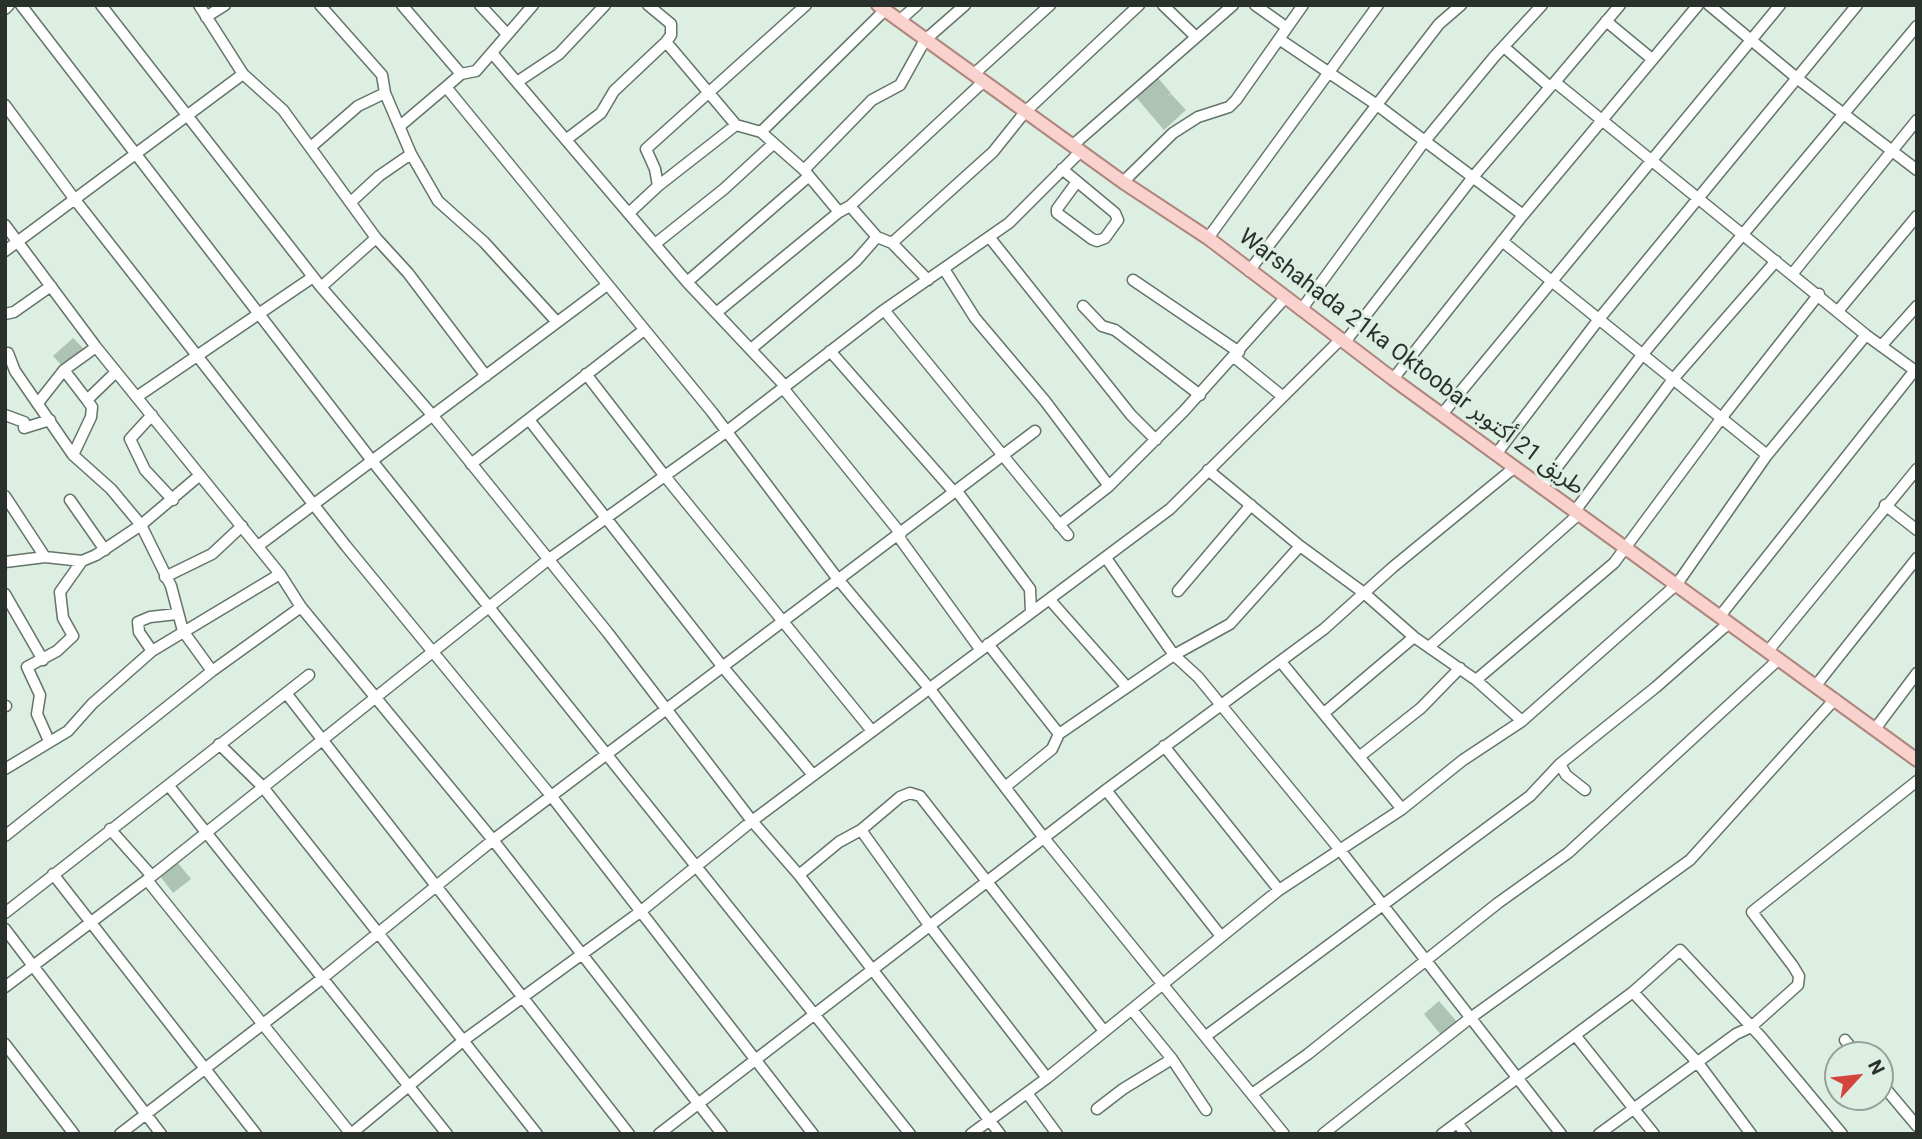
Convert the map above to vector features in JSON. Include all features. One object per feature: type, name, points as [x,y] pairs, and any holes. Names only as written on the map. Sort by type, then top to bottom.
[{"type":"main road","name":"Warshahada 21ka Oktoobar طريق 21 أكتوبر","points":[[882,8],[1123,182],[1208,238],[1393,379],[1917,760]]},
{"type":"street","points":[[21,5],[135,157],[373,462],[490,605],[910,1134]]},
{"type":"street","points":[[101,5],[186,118],[227,165],[321,287],[433,416],[550,559],[752,821],[799,874],[1000,1134]]},
{"type":"street","points":[[199,5],[243,74],[283,110],[312,146],[376,238],[408,273],[486,376]]},
{"type":"street","points":[[206,17],[225,5]]},
{"type":"street","points":[[320,5],[377,67],[411,154],[439,201],[484,242],[556,321]]},
{"type":"street","points":[[402,5],[461,74]]},
{"type":"street","points":[[480,5],[507,34]]},
{"type":"street","points":[[400,126],[461,74],[476,71],[533,5]]},
{"type":"street","points":[[517,82],[559,54],[605,5]]},
{"type":"street","points":[[567,139],[601,113],[614,91],[671,35],[671,23],[648,5]]},
{"type":"street","points":[[658,186],[655,169],[646,149],[806,5]]},
{"type":"street","points":[[899,21],[917,5]]},
{"type":"street","points":[[687,282],[806,173],[872,100],[900,85],[925,40],[965,5]]},
{"type":"street","points":[[716,313],[839,212],[850,206],[1050,5]]},
{"type":"street","points":[[892,243],[993,152],[1025,111],[1139,5]]},
{"type":"street","points":[[1163,5],[1195,36]]},
{"type":"street","points":[[5,987],[149,877],[433,649],[550,559],[726,432],[884,310],[990,238],[1033,202],[1077,148],[1175,58],[1195,36],[1233,5]]},
{"type":"street","points":[[1255,5],[1286,27]]},
{"type":"street","points":[[1123,182],[1173,132],[1205,113],[1229,107],[1303,5]]},
{"type":"street","points":[[1208,238],[1378,5]]},
{"type":"street","points":[[1249,271],[1439,24],[1461,5]]},
{"type":"street","points":[[1301,310],[1424,142],[1542,5]]},
{"type":"street","points":[[110,829],[351,1134],[464,1040],[640,912],[752,821],[1170,509],[1282,396],[1343,341],[1473,177],[1620,5]]},
{"type":"street","points":[[1393,379],[1523,215],[1698,5]]},
{"type":"street","points":[[1709,5],[1798,79],[1917,170]]},
{"type":"street","points":[[1443,414],[1650,159],[1780,5]]},
{"type":"street","points":[[1497,453],[1599,319],[1857,5]]},
{"type":"street","points":[[761,132],[882,8]]},
{"type":"street","points":[[1606,21],[1651,59]]},
{"type":"street","points":[[1542,487],[1642,355],[1917,26]]},
{"type":"street","points":[[1279,39],[1327,74],[1377,105],[1523,215]]},
{"type":"street","points":[[666,42],[736,125],[761,132],[806,173],[839,212]]},
{"type":"street","points":[[1206,1036],[1530,796],[1560,764],[1656,687],[1724,620],[1916,371],[1866,335],[1698,197],[1504,47]]},
{"type":"street","points":[[492,53],[687,282],[784,387],[984,647],[1059,734]]},
{"type":"street","points":[[5,251],[76,201],[243,74]]},
{"type":"street","points":[[446,87],[726,432],[837,578],[929,688],[1044,838],[1284,1134]]},
{"type":"street","points":[[312,146],[358,106],[385,93]]},
{"type":"street","points":[[5,105],[76,201],[314,503],[552,797],[813,1134]]},
{"type":"street","points":[[1793,273],[1917,120]]},
{"type":"street","points":[[629,213],[658,186],[736,125]]},
{"type":"street","points":[[655,244],[724,189],[773,144]]},
{"type":"street","points":[[352,201],[379,176],[411,154]]},
{"type":"street","points":[[1062,169],[1115,213],[1118,220],[1105,238],[1097,241],[1092,239],[1056,213],[1076,183]]},
{"type":"street","points":[[850,206],[877,237],[892,243],[928,280]]},
{"type":"street","points":[[1838,311],[1917,216]]},
{"type":"street","points":[[5,225],[96,347],[280,574],[301,607],[493,840],[722,1134]]},
{"type":"street","points":[[751,349],[856,261],[877,237]]},
{"type":"street","points":[[321,287],[376,238]]},
{"type":"street","points":[[990,238],[1131,415],[1156,440]]},
{"type":"street","points":[[1502,241],[1642,355],[1723,416],[1767,455]]},
{"type":"street","points":[[1430,646],[1577,513],[1674,378],[1776,261]]},
{"type":"street","points":[[944,269],[975,318],[1045,401],[1109,486]]},
{"type":"street","points":[[138,396],[313,277]]},
{"type":"street","points":[[1133,279],[1237,354],[1282,396]]},
{"type":"street","points":[[258,546],[607,285]]},
{"type":"street","points":[[5,314],[14,312],[51,286]]},
{"type":"street","points":[[1476,680],[1614,563],[1723,416],[1819,294]]},
{"type":"street","points":[[1059,525],[1109,486],[1156,440],[1237,354],[1285,298]]},
{"type":"street","points":[[1083,306],[1102,326],[1115,330],[1200,394]]},
{"type":"street","points":[[1882,345],[1917,306]]},
{"type":"street","points":[[884,310],[1068,535]]},
{"type":"street","points":[[471,464],[530,421],[644,330]]},
{"type":"street","points":[[971,1134],[1164,985],[1220,935],[1279,890],[1402,809],[1463,760],[1522,721],[1677,584],[1767,455],[1866,335]]},
{"type":"street","points":[[38,403],[64,370],[96,347]]},
{"type":"street","points":[[830,351],[955,491],[1030,589],[1031,612]]},
{"type":"street","points":[[8,353],[15,371],[73,455],[111,489],[141,525],[178,604],[177,614],[183,631],[212,671]]},
{"type":"street","points":[[64,370],[92,407],[91,417],[73,455]]},
{"type":"street","points":[[87,400],[116,372]]},
{"type":"street","points":[[586,374],[664,475],[872,731]]},
{"type":"street","points":[[5,415],[23,422],[24,428],[50,420]]},
{"type":"street","points":[[152,415],[130,439],[145,470],[173,500]]},
{"type":"street","points":[[530,421],[608,517],[722,666],[813,775]]},
{"type":"street","points":[[120,1134],[324,977],[493,840],[1035,431]]},
{"type":"street","points":[[659,1134],[870,969],[987,883],[1164,746],[1281,662],[1515,467]]},
{"type":"street","points":[[1768,651],[1917,469]]},
{"type":"street","points":[[1208,470],[1300,546],[1364,593],[1414,637],[1476,680],[1522,721]]},
{"type":"street","points":[[5,562],[46,557],[82,561],[105,550],[141,525],[201,475]]},
{"type":"street","points":[[5,496],[46,557]]},
{"type":"street","points":[[70,500],[105,550]]},
{"type":"street","points":[[1178,591],[1251,505]]},
{"type":"street","points":[[1885,505],[1917,530]]},
{"type":"street","points":[[165,577],[212,554],[242,526]]},
{"type":"street","points":[[1005,788],[1052,749],[1059,734],[1174,655],[1230,624],[1300,546]]},
{"type":"street","points":[[1106,558],[1174,655],[1221,705],[1340,850],[1561,1134]]},
{"type":"street","points":[[1816,684],[1917,558]]},
{"type":"street","points":[[49,741],[37,715],[40,695],[27,667],[43,660],[72,636],[63,618],[60,592],[77,572],[82,561]]},
{"type":"street","points":[[5,769],[68,731],[92,704],[152,652],[280,574]]},
{"type":"street","points":[[5,594],[43,660]]},
{"type":"street","points":[[1050,600],[1126,686]]},
{"type":"street","points":[[5,836],[212,671],[301,607]]},
{"type":"street","points":[[152,652],[139,632],[138,622],[150,617],[177,614]]},
{"type":"street","points":[[1324,713],[1414,637]]},
{"type":"street","points":[[1252,1094],[1308,1054],[1514,891],[1568,853],[1639,791],[1779,659]]},
{"type":"street","points":[[1281,662],[1402,809]]},
{"type":"street","points":[[1359,757],[1421,708],[1460,668]]},
{"type":"street","points":[[1875,729],[1917,673]]},
{"type":"street","points":[[5,913],[309,675]]},
{"type":"street","points":[[286,693],[629,1134]]},
{"type":"street","points":[[1323,1134],[1469,1019],[1690,860],[1835,699]]},
{"type":"street","points":[[219,744],[262,786],[537,1134]]},
{"type":"street","points":[[1164,746],[1279,890]]},
{"type":"street","points":[[1560,764],[1566,775],[1585,790]]},
{"type":"street","points":[[1599,1134],[1751,1027],[1793,990],[1799,979],[1793,965],[1752,912],[1917,781]]},
{"type":"street","points":[[169,786],[410,1084],[447,1134]]},
{"type":"street","points":[[1106,790],[1220,935]]},
{"type":"street","points":[[799,874],[839,842],[861,830],[900,797],[910,793],[920,796],[1104,1031]]},
{"type":"street","points":[[861,830],[929,925],[1047,1077]]},
{"type":"street","points":[[54,874],[256,1134]]},
{"type":"street","points":[[5,929],[161,1134]]},
{"type":"street","points":[[1443,1134],[1633,992],[1679,950],[1751,1027],[1842,1134]]},
{"type":"street","points":[[1633,992],[1698,1063],[1751,1134]]},
{"type":"street","points":[[1132,1010],[1172,1059],[1206,1110]]},
{"type":"street","points":[[1575,1035],[1654,1134]]},
{"type":"street","points":[[5,1044],[74,1134]]},
{"type":"street","points":[[1097,1110],[1123,1089],[1172,1059]]},
{"type":"street","points":[[1027,1093],[1058,1134]]},
{"type":"street","points":[[1894,1099],[1917,1126]]},
{"type":"street","points":[[1457,1123],[1466,1134]]},
{"type":"green space","points":[[1157,77],[1171,93],[1167,97],[1171,94],[1186,110],[1164,130],[1135,96]]},
{"type":"green space","points":[[73,338],[84,349],[64,368],[53,356]]},
{"type":"green space","points":[[177,862],[191,879],[173,893],[160,876]]},
{"type":"green space","points":[[1439,1001],[1457,1022],[1441,1035],[1424,1014]]}]
